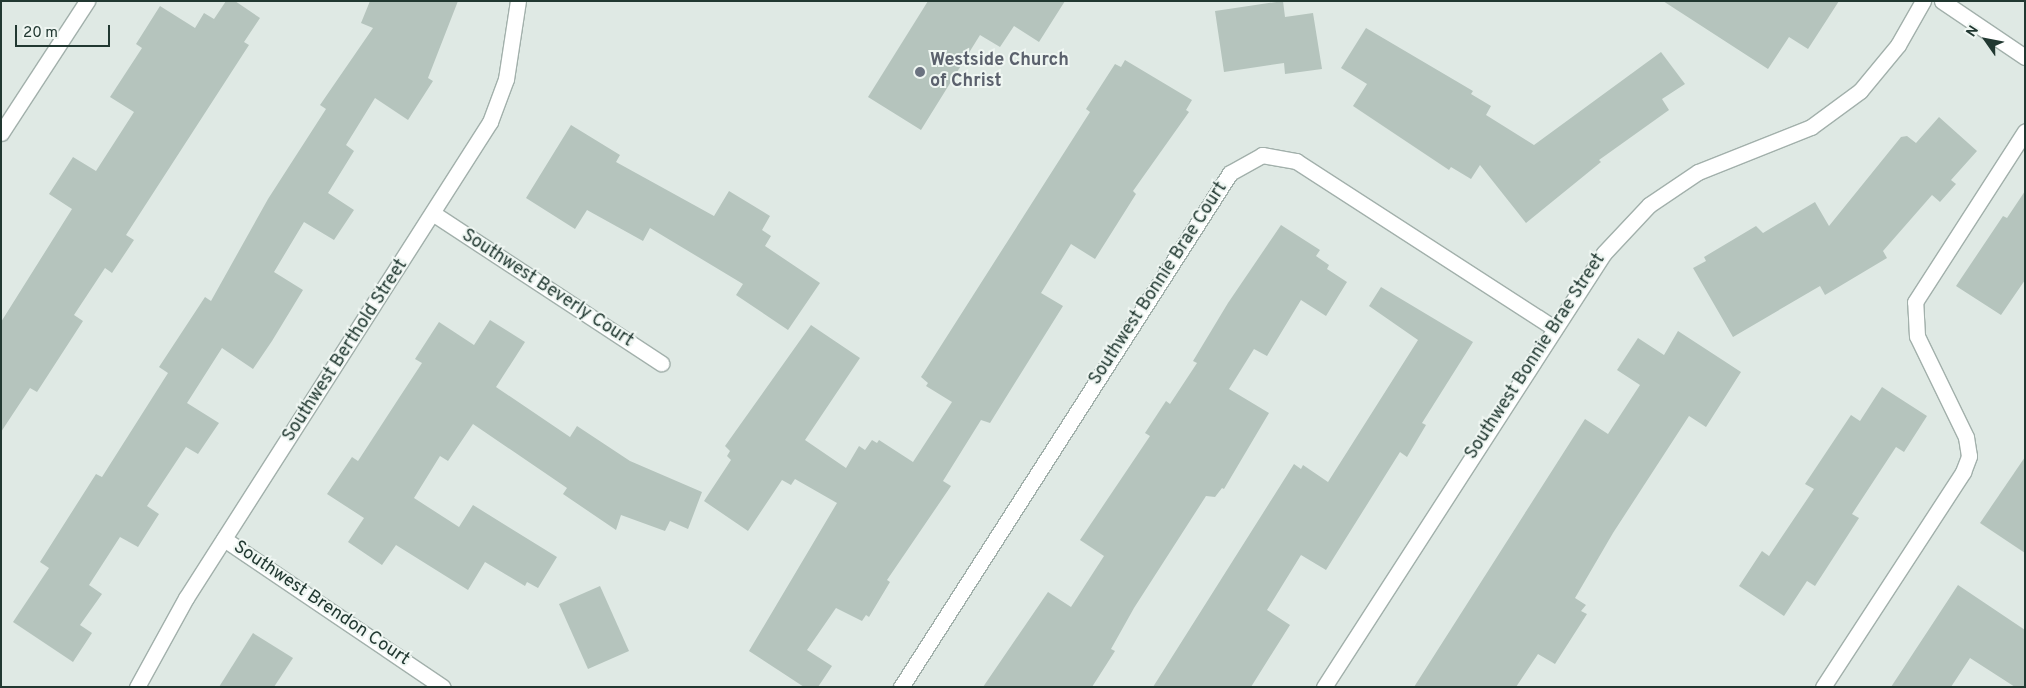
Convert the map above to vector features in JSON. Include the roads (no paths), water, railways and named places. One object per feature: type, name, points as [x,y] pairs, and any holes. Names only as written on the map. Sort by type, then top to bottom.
[{"type":"street","points":[[1,133],[87,1]]},
{"type":"street","name":"Southwest Berthold Street","points":[[138,687],[186,598],[434,214],[490,122],[506,79],[518,1]]},
{"type":"street","name":"Southwest Bonnie Brae Street","points":[[1324,687],[1553,327],[1604,253],[1649,205],[1698,172],[1810,127],[1860,91],[1898,45],[1923,1]]},
{"type":"street","points":[[1942,1],[2025,57]]},
{"type":"street","points":[[1823,687],[1963,472],[1969,456],[1966,437],[1917,336],[1915,302],[2025,131]]},
{"type":"street","name":"Southwest Bonnie Brae Court","points":[[900,687],[1230,173],[1262,155],[1296,161],[1553,327]]},
{"type":"street","name":"Southwest Beverly Court","points":[[434,214],[660,363]]},
{"type":"street","name":"Southwest Brendon Court","points":[[224,539],[443,687]]},
{"type":"place","name":"Westside Church of Christ","points":[[920,72]]}]
